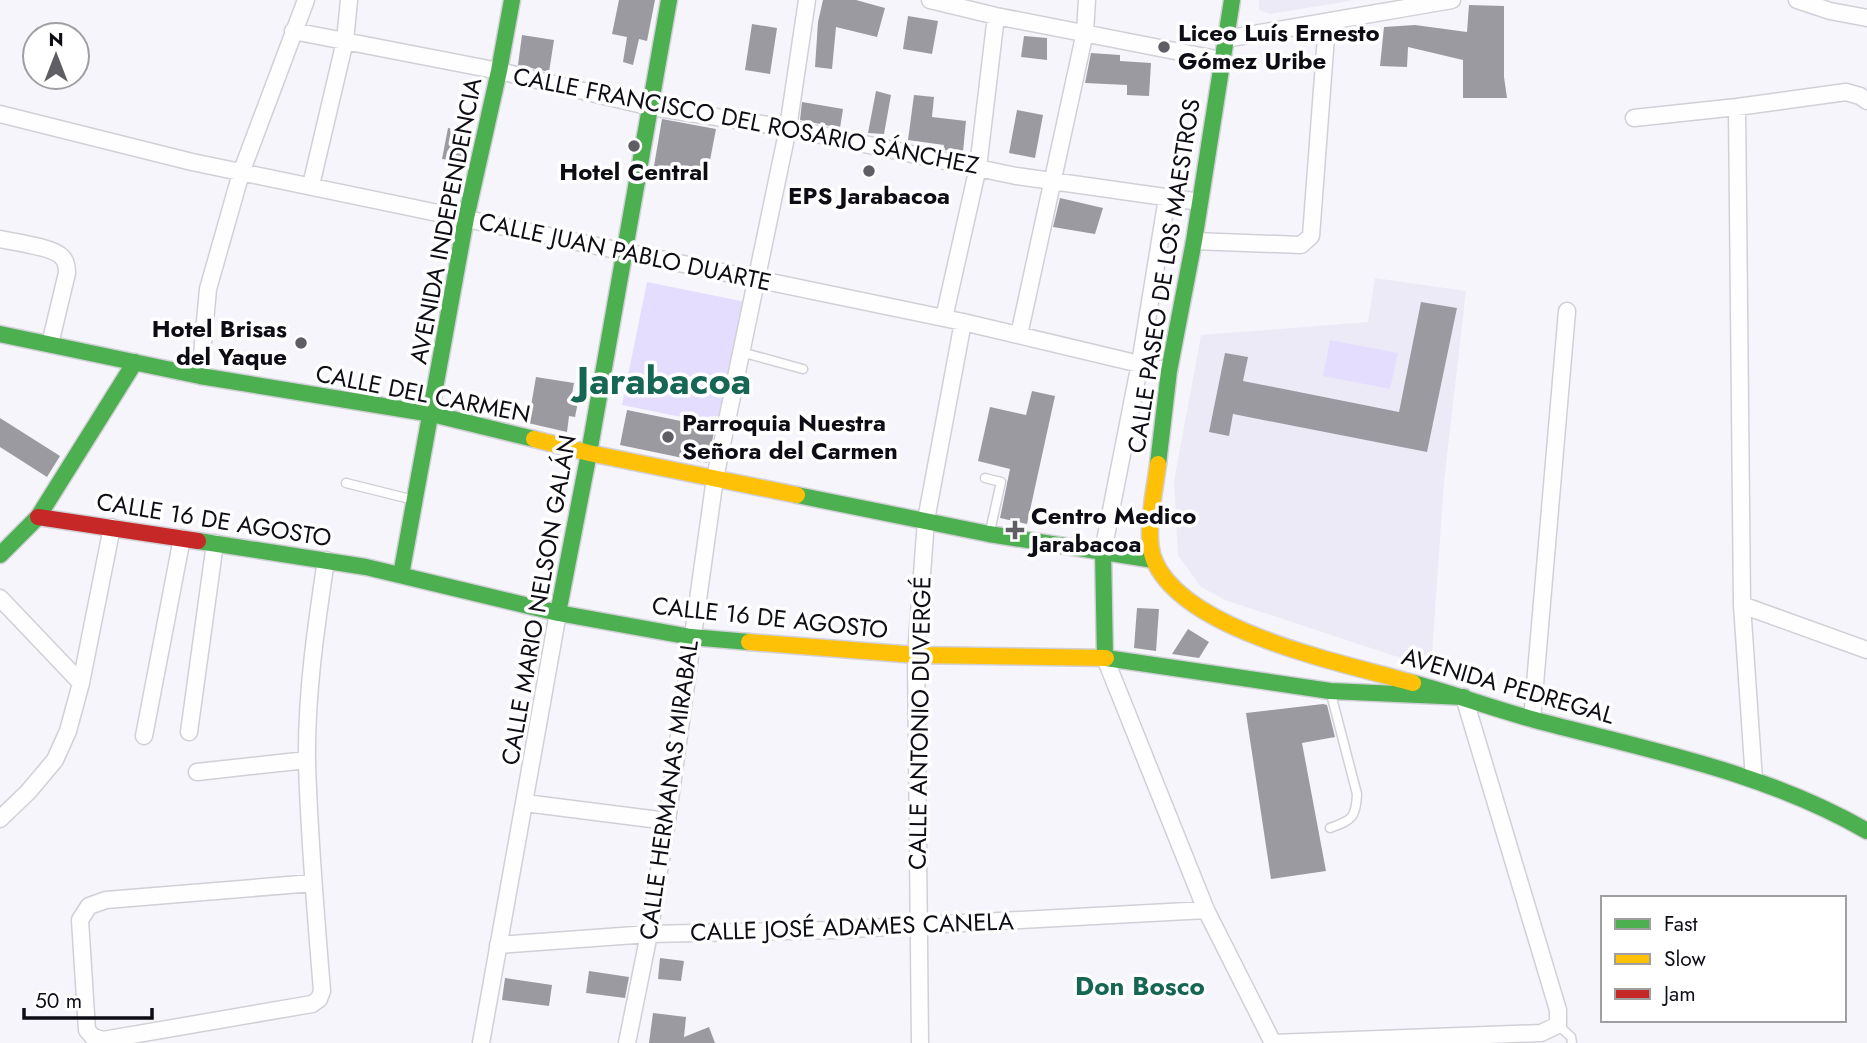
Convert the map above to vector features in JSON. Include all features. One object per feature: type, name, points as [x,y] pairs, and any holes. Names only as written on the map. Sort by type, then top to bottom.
[{"type":"street","points":[[200,376],[208,289],[241,173],[306,0]]},
{"type":"street","points":[[311,185],[345,41],[349,0]]},
{"type":"street","name":"AVENIDA INDEPENDENCIA","points":[[401,575],[466,218],[512,0]]},
{"type":"street","name":"CALLE MARIO NELSON GALÁN","points":[[481,1043],[669,0]]},
{"type":"street","name":"CALLE HERMANAS MIRABAL","points":[[627,1043],[649,934],[667,821],[715,478],[788,128],[807,0]]},
{"type":"street","points":[[930,0],[996,16],[1221,60]]},
{"type":"street","points":[[1019,335],[1085,32],[1087,0]]},
{"type":"street","name":"CALLE PASEO DE LOS MAESTROS","points":[[1154,560],[1150,540],[1151,521],[1169,371],[1194,241],[1231,0]]},
{"type":"street","points":[[1226,39],[1452,0]]},
{"type":"street","points":[[1797,0],[1830,11],[1867,18]]},
{"type":"street","points":[[944,318],[978,167],[996,16]]},
{"type":"street","points":[[1194,241],[1301,245],[1311,236],[1327,23]]},
{"type":"street","name":"CALLE FRANCISCO DEL ROSARIO SÁNCHEZ","points":[[293,31],[499,71],[651,107],[788,128],[1052,181],[1200,202]]},
{"type":"street","points":[[1634,118],[1846,92],[1867,101]]},
{"type":"street","points":[[1737,107],[1742,605],[1754,780]]},
{"type":"street","name":"CALLE JUAN PABLO DUARTE","points":[[0,114],[241,173],[311,185],[963,322],[1169,371]]},
{"type":"street","points":[[1167,198],[1140,363],[1103,551],[1105,658],[1206,910],[1273,1043],[1541,1034],[1558,1025],[1558,1010],[1464,697]]},
{"type":"street","points":[[0,239],[53,251],[62,256],[66,264],[67,273],[50,344]]},
{"type":"street","points":[[1532,719],[1567,311]]},
{"type":"street","name":"CALLE ANTONIO DUVERGÉ","points":[[920,1043],[916,654],[926,520],[963,322]]},
{"type":"street","name":"CALLE DEL CARMEN","points":[[0,334],[200,376],[432,414],[589,453],[989,534],[1154,560]]},
{"type":"street","points":[[0,555],[38,517],[135,362]]},
{"type":"street","name":"CALLE 16 DE AGOSTO","points":[[38,517],[326,560],[558,612],[691,637],[916,654],[1105,658],[1331,691],[1464,697]]},
{"type":"street","points":[[0,819],[55,760],[68,731],[81,683],[111,527]]},
{"type":"street","points":[[144,736],[182,538]]},
{"type":"street","points":[[189,732],[215,543]]},
{"type":"street","points":[[313,883],[106,900],[89,906],[80,920],[87,1030],[93,1037],[103,1040],[312,1004],[319,999],[322,991],[307,760],[313,644],[326,560]]},
{"type":"street","name":"AVENIDA PEDREGAL","points":[[1154,560],[1176,591],[1207,614],[1263,640],[1532,719],[1668,754],[1754,780],[1834,812],[1867,831]]},
{"type":"street","points":[[0,598],[81,683]]},
{"type":"street","points":[[1742,605],[1867,650]]},
{"type":"street","points":[[197,772],[307,760]]},
{"type":"street","points":[[525,803],[667,821]]},
{"type":"street","name":"CALLE JOSÉ ADAMES CANELA","points":[[498,945],[649,934],[918,926],[1206,910]]},
{"type":"lane","points":[[741,352],[803,369]]},
{"type":"lane","points":[[985,478],[1000,482],[989,534]]},
{"type":"lane","points":[[346,483],[415,500]]},
{"type":"lane","points":[[1330,828],[1349,821],[1357,802],[1331,691]]},
{"type":"lane","points":[[1558,1025],[1571,1037],[1572,1043]]},
{"type":"shaded area","points":[[1259,0],[1355,0],[1270,14],[1259,10]]},
{"type":"shaded area","points":[[1375,278],[1466,291],[1444,482],[1431,668],[1225,600],[1201,587],[1178,555],[1174,481],[1201,335],[1368,322]]},
{"type":"shaded area","points":[[647,282],[746,302],[721,425],[622,405]]},
{"type":"shaded area","points":[[1330,340],[1398,353],[1390,389],[1323,376]]},
{"type":"building","points":[[619,0],[655,0],[647,41],[639,39],[633,65],[623,62],[627,37],[612,34]]},
{"type":"building","points":[[823,0],[856,0],[885,8],[877,37],[836,27],[832,69],[815,67],[818,22]]},
{"type":"building","points":[[1469,5],[1504,6],[1504,77],[1507,98],[1463,98],[1463,60],[1408,47],[1407,67],[1380,66],[1384,27],[1415,25],[1467,32]]},
{"type":"building","points":[[908,16],[938,21],[932,54],[903,49]]},
{"type":"building","points":[[752,24],[777,28],[770,74],[745,70]]},
{"type":"building","points":[[522,35],[554,40],[549,72],[518,65]]},
{"type":"building","points":[[1024,36],[1047,38],[1047,60],[1021,57]]},
{"type":"building","points":[[1091,53],[1120,55],[1120,61],[1151,63],[1149,96],[1127,95],[1127,85],[1085,83]]},
{"type":"building","points":[[876,91],[891,95],[884,134],[868,133]]},
{"type":"building","points":[[914,95],[934,97],[932,117],[966,121],[963,152],[943,150],[944,145],[908,140]]},
{"type":"building","points":[[802,102],[843,109],[840,128],[800,120]]},
{"type":"building","points":[[1017,110],[1043,115],[1035,158],[1009,153]]},
{"type":"building","points":[[662,119],[716,129],[707,176],[654,166]]},
{"type":"building","points":[[448,128],[471,132],[464,162],[442,159]]},
{"type":"building","points":[[1060,198],[1103,208],[1095,234],[1053,227]]},
{"type":"building","points":[[1421,302],[1457,308],[1427,452],[1233,414],[1229,436],[1209,432],[1225,353],[1248,357],[1243,381],[1399,412]]},
{"type":"building","points":[[536,377],[574,383],[571,400],[578,402],[575,417],[569,416],[567,432],[528,423]]},
{"type":"building","points":[[1032,391],[1055,396],[1027,524],[1000,518],[1010,469],[978,461],[990,407],[1026,415]]},
{"type":"building","name":"Parroquia Nuestra Señora del Carmen","points":[[627,410],[715,428],[707,463],[620,445]]},
{"type":"building","points":[[0,418],[60,456],[47,477],[0,447]]},
{"type":"building","points":[[1137,608],[1159,609],[1156,651],[1134,648]]},
{"type":"building","points":[[1188,629],[1209,642],[1199,658],[1172,654]]},
{"type":"building","points":[[1327,705],[1335,737],[1302,743],[1326,871],[1271,879],[1246,713]]},
{"type":"building","points":[[660,958],[684,961],[681,981],[658,979]]},
{"type":"building","points":[[589,971],[629,977],[625,998],[586,993]]},
{"type":"building","points":[[505,978],[552,985],[549,1006],[502,1000]]},
{"type":"building","points":[[653,1013],[686,1017],[684,1037],[709,1027],[715,1043],[649,1043]]},
{"type":"traffic: fast","points":[[401,575],[466,218],[512,0]]},
{"type":"traffic: fast","points":[[558,613],[669,0]]},
{"type":"traffic: fast","points":[[1158,464],[1169,371],[1194,241],[1232,0]]},
{"type":"traffic: fast","points":[[0,334],[200,376],[432,414],[534,439]]},
{"type":"traffic: fast","points":[[0,555],[38,517],[135,362]]},
{"type":"traffic: fast","points":[[797,495],[989,534],[1154,560]]},
{"type":"traffic: fast","points":[[198,541],[366,567],[558,613],[691,637],[749,642]]},
{"type":"traffic: fast","points":[[1103,551],[1105,658]]},
{"type":"traffic: fast","points":[[1106,658],[1330,691],[1464,697]]},
{"type":"traffic: fast","points":[[1413,683],[1535,720],[1747,778],[1788,793],[1867,831]]},
{"type":"traffic: slow","points":[[534,439],[589,453],[797,495]]},
{"type":"traffic: slow","points":[[1158,464],[1150,525],[1151,550],[1154,560],[1171,585],[1197,607],[1269,641],[1413,683]]},
{"type":"traffic: slow","points":[[749,642],[916,655],[1106,658]]},
{"type":"traffic: jam","points":[[38,517],[198,541]]},
{"type":"place","name":"Liceo Luís Ernesto Gómez Uribe","points":[[1164,47]]},
{"type":"place","name":"Hotel Central","points":[[634,146]]},
{"type":"place","name":"EPS Jarabacoa","points":[[869,171]]},
{"type":"place","name":"Hotel Brisas del Yaque","points":[[301,343]]},
{"type":"place","name":"Parroquia Nuestra Señora del Carmen","points":[[668,437]]},
{"type":"place","name":"Centro Medico Jarabacoa","points":[[1015,530]]},
{"type":"district","name":"Jarabacoa","points":[[664,381]]},
{"type":"district","name":"Don Bosco","points":[[1140,986]]}]
